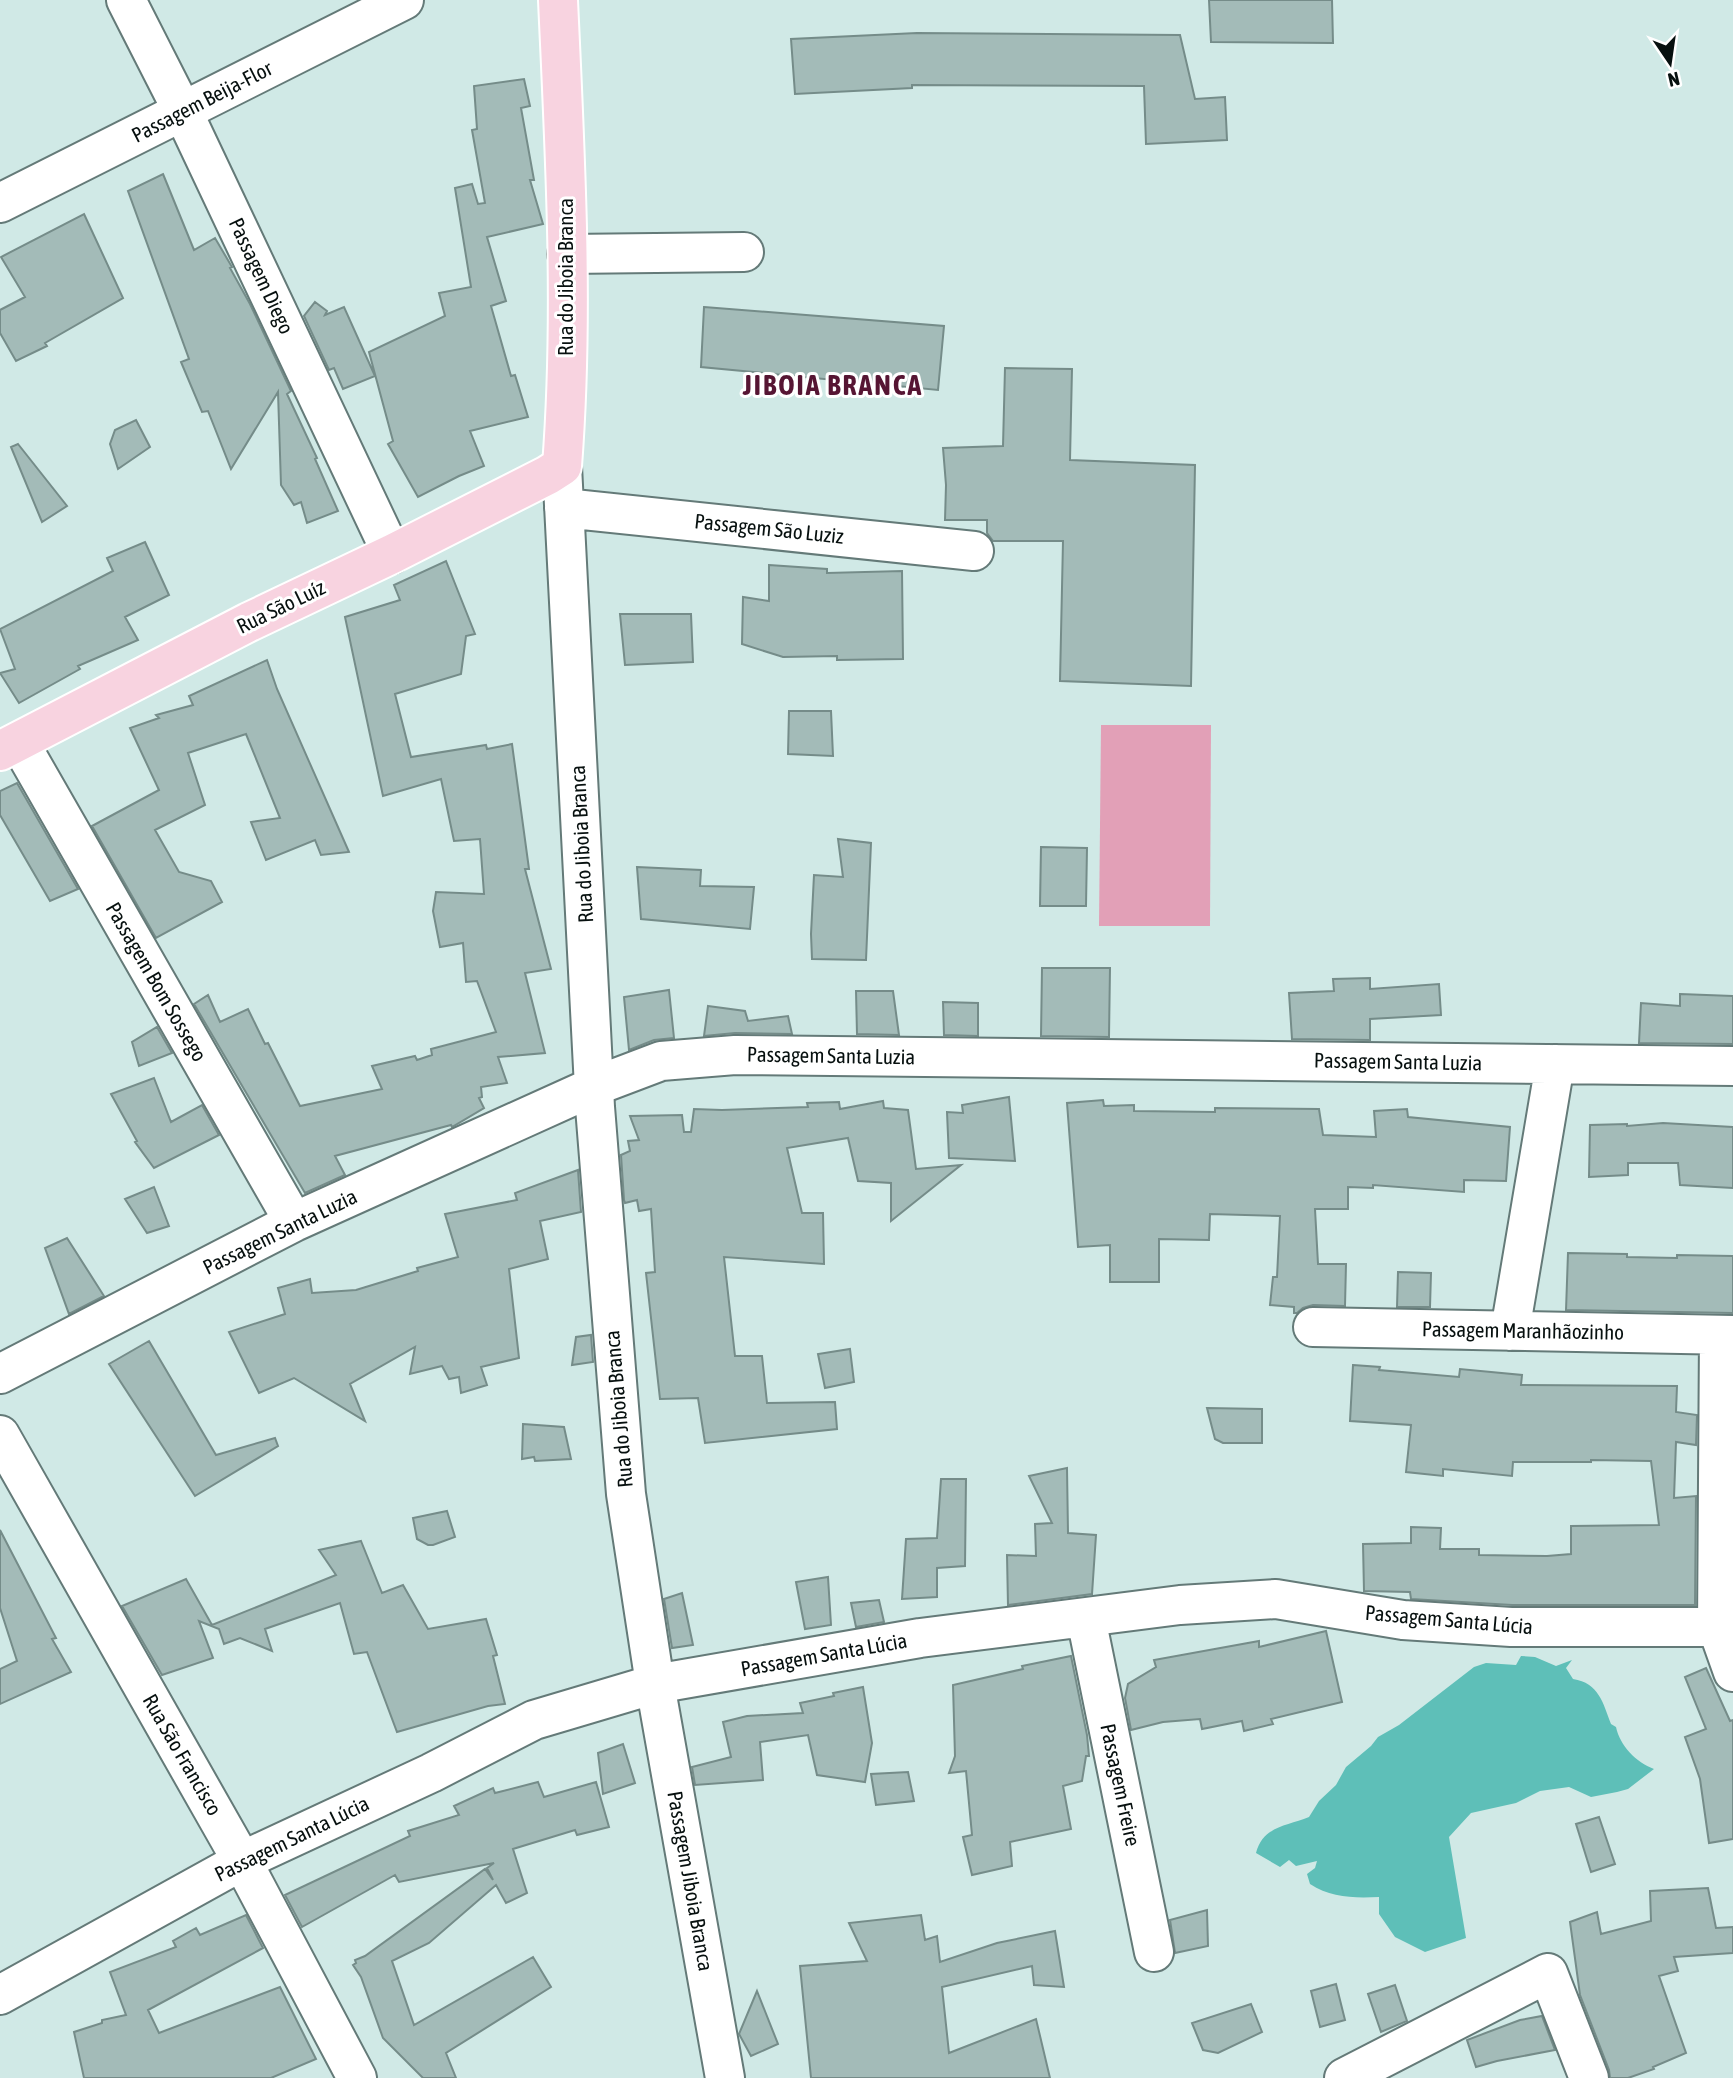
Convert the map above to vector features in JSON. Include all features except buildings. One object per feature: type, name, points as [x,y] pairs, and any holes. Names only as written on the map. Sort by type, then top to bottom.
[{"type":"main road","name":"Rua do Jiboia Branca","points":[[558,0],[567,254],[566,407],[562,466]]},
{"type":"main road","name":"Rua São Luíz","points":[[9,747],[249,622],[392,554],[562,466]]},
{"type":"street","name":"Passagem Diego","points":[[126,0],[183,112],[392,554]]},
{"type":"street","name":"Passagem Beija-Flor","points":[[0,203],[404,0]]},
{"type":"street","points":[[567,254],[744,252]]},
{"type":"street","name":"Rua do Jiboia Branca","points":[[562,466],[595,1086],[626,1494],[655,1684]]},
{"type":"street","name":"Passagem São Luziz","points":[[564,508],[974,551]]},
{"type":"street","name":"Passagem Bom Sossego","points":[[9,747],[294,1222]]},
{"type":"street","name":"Passagem Santa Luzia","points":[[0,1374],[294,1222],[595,1086],[661,1061],[735,1055],[1733,1066]]},
{"type":"street","points":[[1510,1331],[1555,1064]]},
{"type":"street","name":"Passagem Maranhãozinho","points":[[1312,1327],[1726,1335]]},
{"type":"street","points":[[1726,1335],[1717,1627],[1733,1672]]},
{"type":"street","name":"Rua São Francisco","points":[[0,1435],[242,1861],[358,2078]]},
{"type":"street","name":"Passagem Santa Lúcia","points":[[0,1995],[242,1861],[431,1773],[534,1720],[655,1684],[920,1638],[1180,1605],[1276,1599],[1403,1620],[1511,1627],[1717,1627]]},
{"type":"street","name":"Passagem Freire","points":[[1086,1618],[1154,1952]]},
{"type":"street","name":"Passagem Jiboia Branca","points":[[655,1684],[725,2078]]},
{"type":"street","points":[[1344,2078],[1548,1973],[1589,2078]]},
{"type":"shaded area","points":[[1101,725],[1211,725],[1210,926],[1099,926]]},
{"type":"water","points":[[1521,1656],[1535,1657],[1556,1666],[1572,1660],[1566,1668],[1573,1679],[1594,1689],[1625,1747],[1635,1758],[1654,1769],[1628,1789],[1617,1792],[1591,1797],[1569,1787],[1540,1791],[1516,1803],[1471,1813],[1449,1837],[1466,1938],[1425,1952],[1395,1937],[1379,1914],[1379,1897],[1334,1895],[1310,1884],[1307,1874],[1315,1868],[1317,1861],[1296,1866],[1289,1860],[1280,1867],[1256,1853],[1259,1844],[1270,1832],[1309,1817],[1319,1801],[1336,1785],[1346,1767],[1378,1737],[1399,1725],[1474,1667],[1486,1663],[1516,1665]]},
{"type":"district","name":"JIBOIA BRANCA","points":[[833,385]]}]
